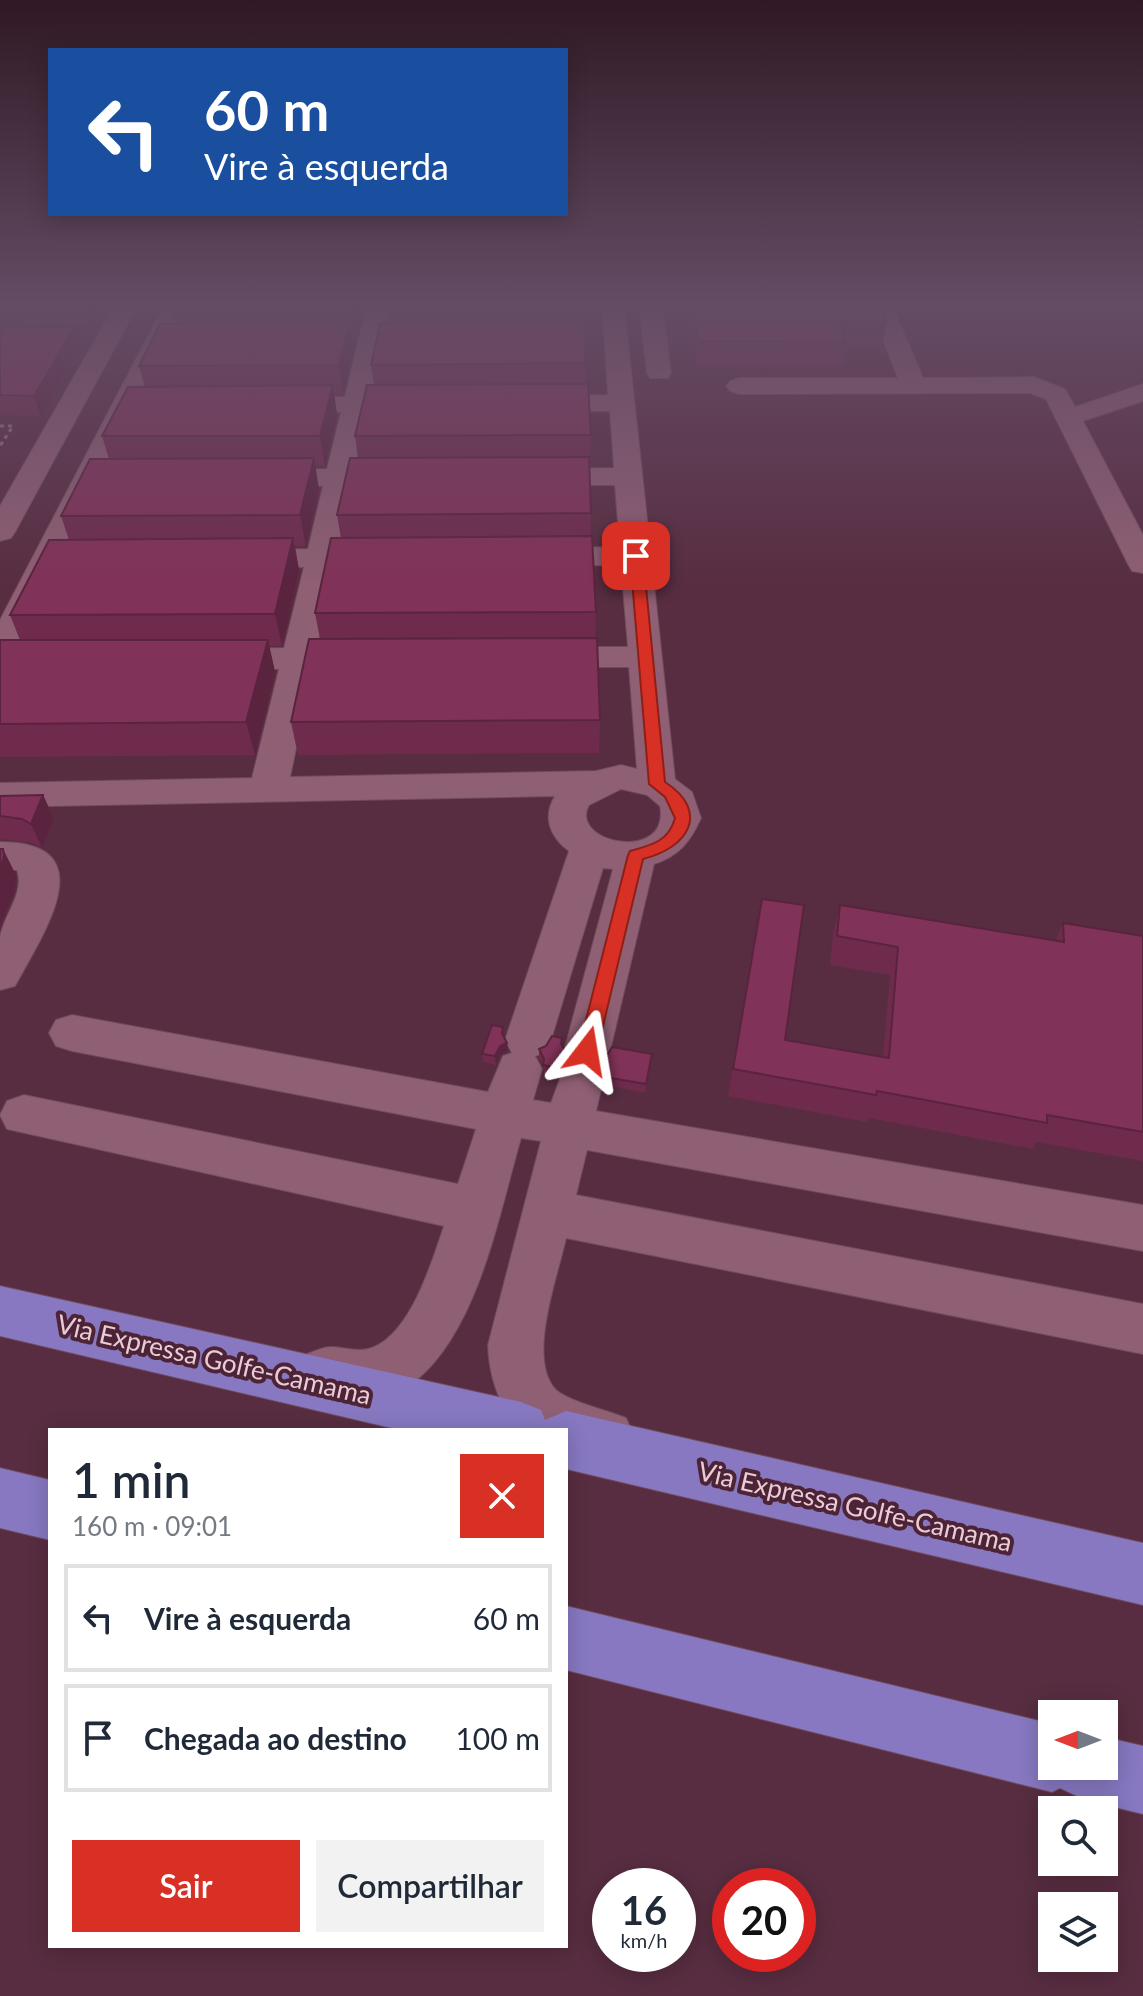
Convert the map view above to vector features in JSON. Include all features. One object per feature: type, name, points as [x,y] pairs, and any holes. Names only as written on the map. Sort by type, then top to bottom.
[{"type":"highway","name":"Via Expressa Golfe-Camama","points":[[0,1311],[512,1428]]},
{"type":"highway","name":"Via Expressa Golfe-Camama","points":[[568,1440],[1143,1574]]},
{"type":"highway","points":[[0,1498],[48,1510]]},
{"type":"highway","points":[[568,1638],[1038,1755]]},
{"type":"highway","points":[[1118,1774],[1143,1780]]},
{"type":"street","points":[[0,532],[75,398]]},
{"type":"street","points":[[10,657],[62,560],[88,479],[129,398]]},
{"type":"street","points":[[268,790],[358,398]]},
{"type":"street","points":[[622,398],[657,784]]},
{"type":"street","points":[[1058,398],[1143,564]]},
{"type":"street","points":[[1068,418],[1125,398]]},
{"type":"street","points":[[513,404],[622,403]]},
{"type":"street","points":[[248,405],[450,404]]},
{"type":"street","points":[[125,406],[156,405]]},
{"type":"street","points":[[507,477],[629,476]]},
{"type":"street","points":[[229,478],[431,477]]},
{"type":"street","points":[[88,479],[119,479]]},
{"type":"street","points":[[510,557],[636,556]]},
{"type":"street","points":[[214,559],[416,557]]},
{"type":"street","points":[[503,657],[645,657]]},
{"type":"street","points":[[188,659],[393,658]]},
{"type":"street","points":[[0,795],[595,783],[621,777],[657,784],[671,793],[680,805],[683,818],[680,831],[671,842],[655,851],[636,855],[617,855],[590,847],[572,833],[567,820],[574,796],[595,783]]},
{"type":"street","points":[[232,1365],[374,1377],[405,1357],[428,1331],[447,1296],[590,847]]},
{"type":"street","points":[[636,855],[515,1345],[516,1368],[524,1392],[539,1413],[676,1465]]},
{"type":"street","points":[[0,856],[24,856],[38,864],[41,880],[31,914],[0,974]]},
{"type":"street","points":[[72,1033],[505,1115],[579,1086],[1143,1228]]},
{"type":"street","points":[[24,1115],[474,1210]]},
{"type":"street","points":[[547,1212],[1143,1329]]},
{"type":"path","points":[[0,426],[13,426],[0,446]]},
{"type":"building","points":[[122,398],[330,398],[320,436],[102,436]]},
{"type":"building","points":[[364,398],[589,398],[591,435],[355,436]]},
{"type":"building","points":[[589,457],[591,513],[337,515],[350,458]]},
{"type":"building","points":[[314,458],[300,515],[61,516],[90,459]]},
{"type":"building","points":[[592,536],[596,612],[315,613],[331,538]]},
{"type":"building","points":[[293,538],[275,614],[10,615],[49,540]]},
{"type":"building","points":[[597,638],[600,720],[291,722],[309,639]]},
{"type":"building","points":[[0,640],[268,640],[246,722],[0,724]]},
{"type":"building","points":[[43,795],[31,824],[22,819],[0,816],[0,796]]},
{"type":"building","points":[[0,849],[3,849],[4,855],[0,873]]},
{"type":"building","points":[[762,899],[804,905],[785,1040],[889,1058],[898,947],[837,936],[840,905],[1064,942],[1063,923],[1143,936],[1143,1132],[1047,1115],[1047,1123],[877,1091],[876,1095],[733,1069]]},
{"type":"building","points":[[492,1025],[503,1027],[502,1033],[507,1043],[500,1046],[495,1056],[482,1054]]},
{"type":"building","points":[[552,1036],[562,1038],[561,1044],[568,1055],[561,1058],[558,1068],[543,1065],[544,1059],[539,1049],[546,1046]]},
{"type":"building","points":[[612,1047],[652,1054],[646,1084],[605,1077],[606,1071],[599,1060],[606,1057]]},
{"type":"route","points":[[587,1051],[636,855],[655,851],[671,842],[680,831],[683,818],[680,805],[671,793],[657,784],[636,556]]}]
